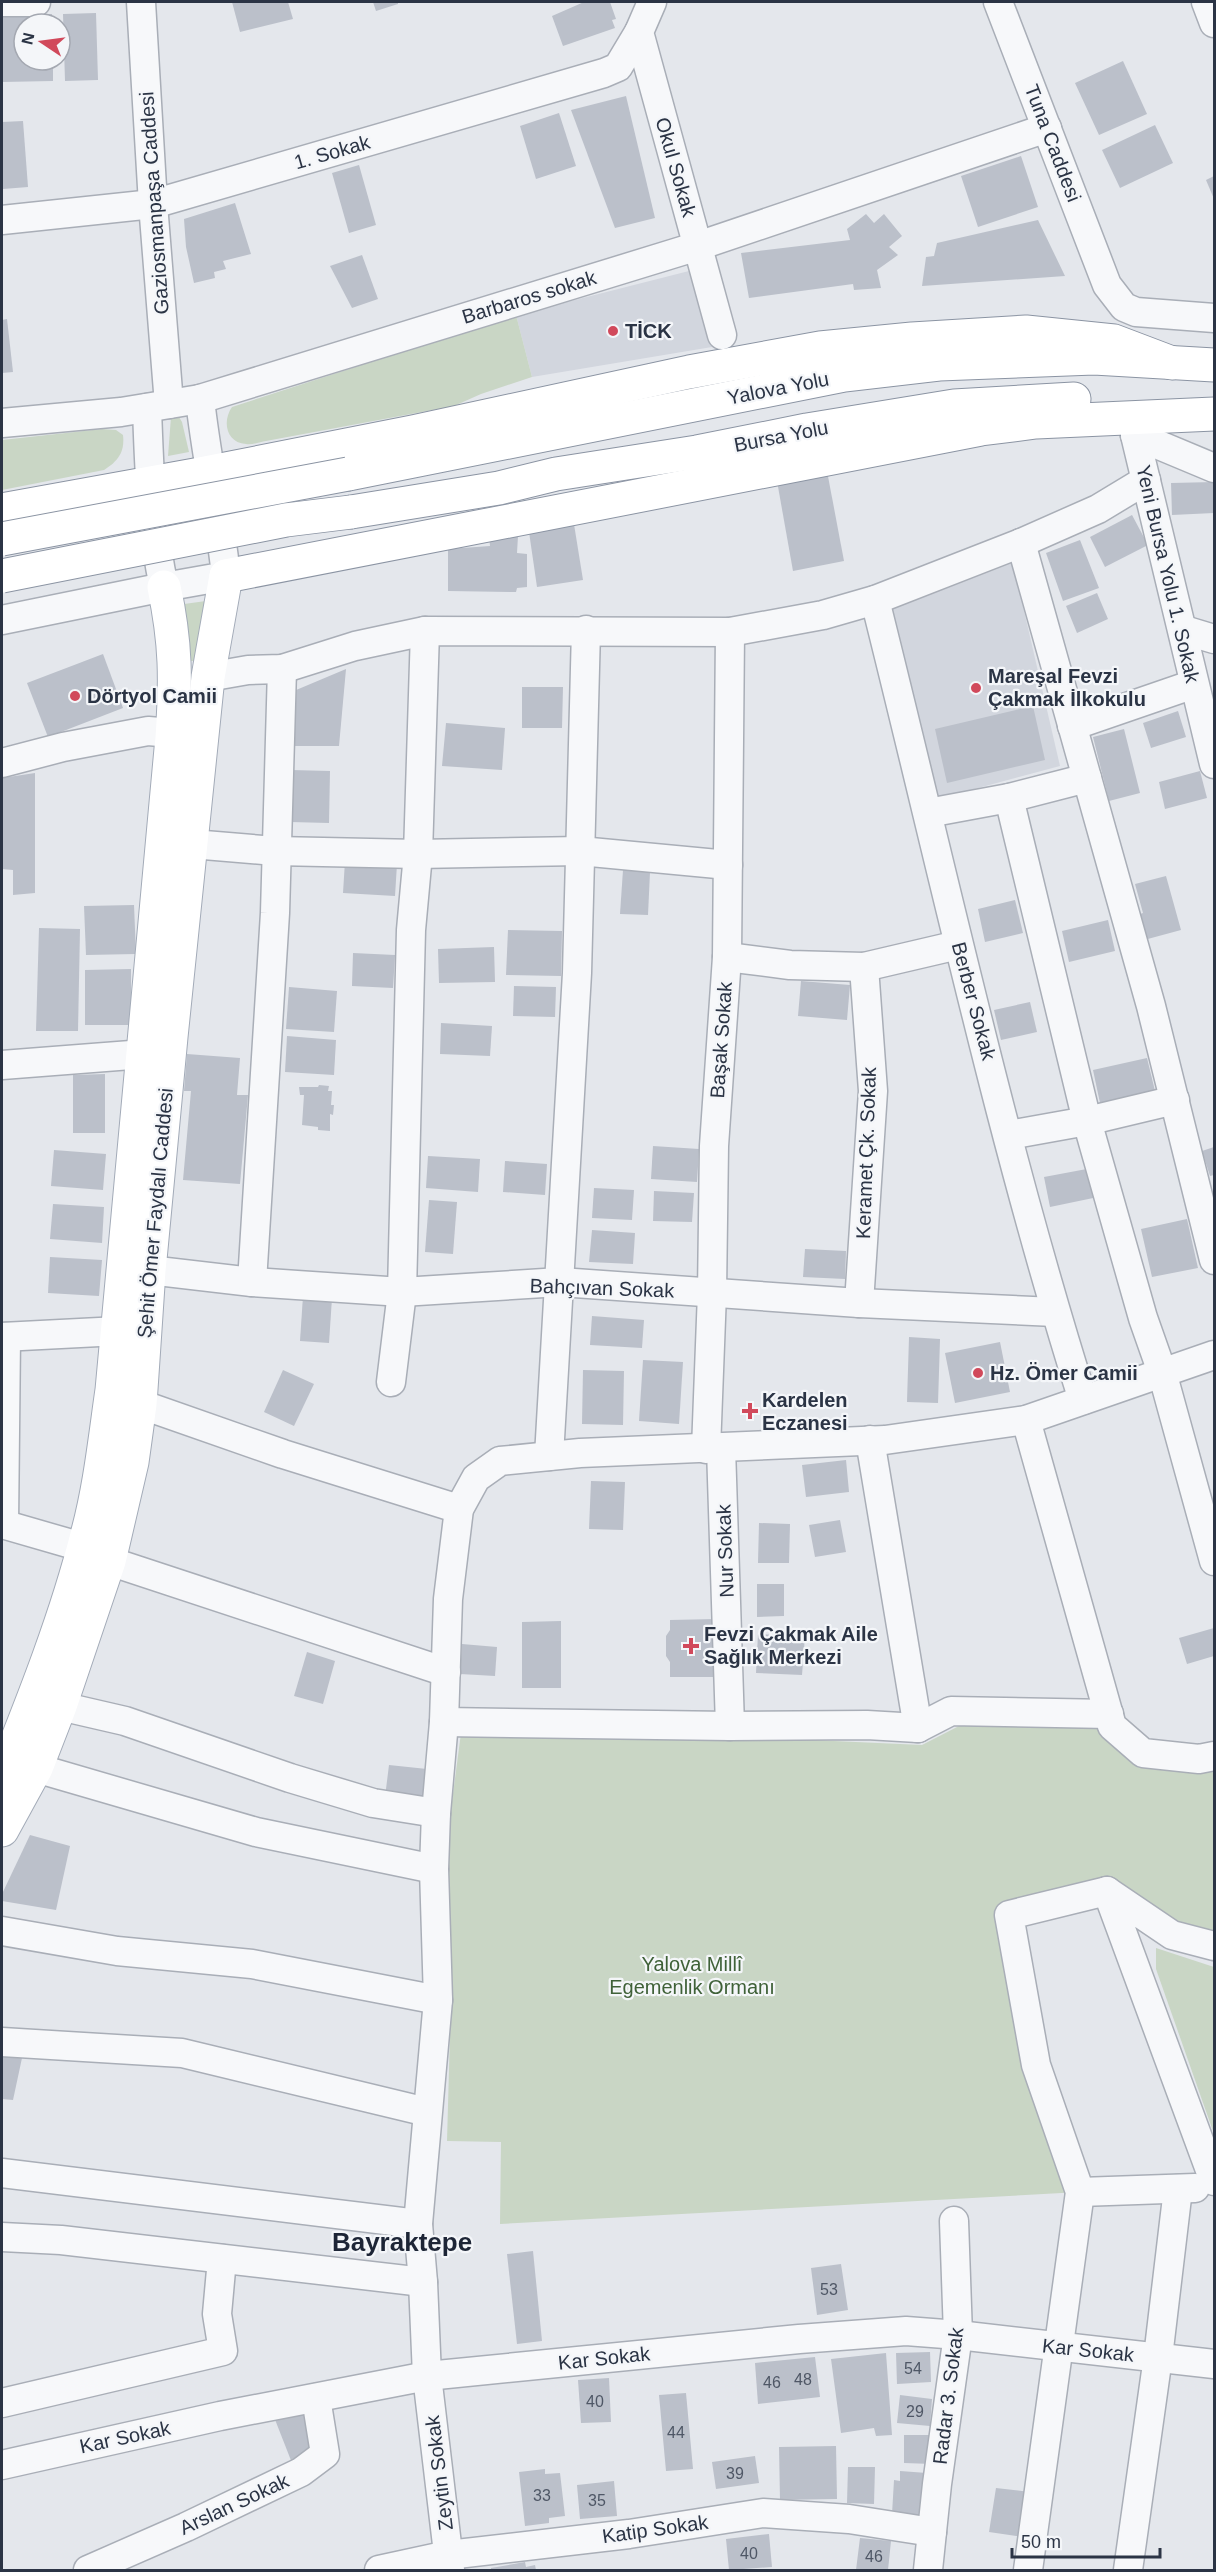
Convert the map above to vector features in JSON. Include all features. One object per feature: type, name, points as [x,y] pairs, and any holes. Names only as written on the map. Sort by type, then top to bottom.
[{"type":"main road","points":[[2,510],[413,432],[689,372],[820,348],[912,339],[1026,332],[1114,341],[1172,363]]},
{"type":"main road","name":"Yalova Yolu","points":[[2,539],[348,474],[844,375],[939,364],[1094,358],[1215,366]]},
{"type":"main road","name":"Bursa Yolu","points":[[2,576],[286,520],[499,488],[556,474],[697,452],[807,430],[954,406],[1085,398],[1215,405]]},
{"type":"main road","points":[[226,576],[981,429],[1036,422],[1135,426],[1215,414]]},
{"type":"main road","name":"Şehit Ömer Faydalı Caddesi","points":[[2,1778],[36,1690],[95,1558],[132,1462],[140,1404],[149,1270],[208,677],[226,576]]},
{"type":"main road","name":"Şehit Ömer Faydalı Caddesi","points":[[2,1830],[36,1768],[60,1706],[95,1558],[99,1481],[119,1331],[172,738],[176,672],[174,643],[164,586]]},
{"type":"street","points":[[2,2],[36,2]]},
{"type":"street","name":"Gaziosmanpaşa Caddesi","points":[[141,2],[153,204],[146,408],[155,542],[164,586]]},
{"type":"street","points":[[639,32],[652,2]]},
{"type":"street","name":"Tuna Caddesi","points":[[998,2],[1107,285],[1124,307],[1136,312],[1215,318]]},
{"type":"street","points":[[1206,2],[1215,23]]},
{"type":"street","name":"1. Sokak","points":[[2,220],[153,204],[604,73],[618,67],[639,32]]},
{"type":"street","name":"Okul Sokak","points":[[639,32],[722,334]]},
{"type":"street","name":"Barbaros sokak","points":[[2,423],[146,408],[200,399],[698,246],[1047,128]]},
{"type":"street","points":[[2,620],[164,586],[226,576],[200,399]]},
{"type":"street","points":[[1135,426],[1215,468]]},
{"type":"street","name":"Yeni Bursa Yolu 1. Sokak","points":[[1135,426],[1146,480],[1184,630],[1194,684],[1215,764]]},
{"type":"street","points":[[208,677],[248,670],[282,669],[355,646],[425,631],[730,632],[823,615],[875,600],[1021,543],[1098,509],[1146,480]]},
{"type":"street","points":[[1021,543],[1175,1100],[1215,1260]]},
{"type":"street","name":"Berber Sokak","points":[[875,600],[958,945],[1055,1312],[1083,1400]]},
{"type":"street","points":[[549,1456],[577,973],[585,630]]},
{"type":"street","points":[[1184,630],[1215,639]]},
{"type":"street","points":[[391,1382],[402,1292],[411,930],[418,854],[425,631]]},
{"type":"street","name":"Başak Sokak","points":[[714,1448],[712,1293],[714,1146],[727,957],[730,632]]},
{"type":"street","points":[[252,1281],[274,925],[282,669]]},
{"type":"street","points":[[1072,726],[1194,684]]},
{"type":"street","points":[[2,763],[63,747],[148,731],[160,732],[172,738]]},
{"type":"street","points":[[928,813],[1009,798],[1087,778]]},
{"type":"street","points":[[1009,798],[1087,1121],[1143,1318],[1162,1372],[1215,1561]]},
{"type":"street","points":[[192,844],[275,851],[418,854],[580,851],[728,865]]},
{"type":"street","points":[[727,957],[790,965],[864,967],[958,945]]},
{"type":"street","name":"Keramet Çk. Sokak","points":[[859,1303],[873,1090],[864,967]]},
{"type":"street","points":[[2,1065],[144,1054]]},
{"type":"street","points":[[1009,1135],[1087,1121],[1175,1100]]},
{"type":"street","name":"Bahçıvan Sokak","points":[[149,1270],[252,1281],[402,1292],[560,1282],[859,1303],[1055,1312]]},
{"type":"street","points":[[119,1331],[4,1337],[3,1524],[75,1545],[95,1558],[446,1672]]},
{"type":"street","points":[[140,1404],[283,1454],[459,1509],[476,1478],[500,1461],[549,1456],[870,1440],[1026,1420],[1215,1355]]},
{"type":"street","points":[[1026,1420],[1112,1726],[1143,1753],[1199,1760],[1215,1756]]},
{"type":"street","points":[[870,1440],[918,1728]]},
{"type":"street","name":"Nur Sokak","points":[[714,1448],[730,1726]]},
{"type":"street","name":"Zeytin Sokak","points":[[449,2563],[428,2376],[418,2224],[438,2000],[434,1869],[436,1813],[444,1722],[448,1599],[459,1509]]},
{"type":"street","points":[[60,1706],[125,1721],[290,1778],[373,1803],[436,1813]]},
{"type":"street","points":[[444,1722],[730,1726],[867,1725],[918,1728],[951,1711],[1109,1714]]},
{"type":"street","points":[[36,1768],[256,1832],[434,1869]]},
{"type":"street","points":[[1028,2571],[1080,2192],[1036,2065],[1009,1915],[1107,1891],[1172,1935],[1215,1946]]},
{"type":"street","points":[[1107,1891],[1215,2181]]},
{"type":"street","points":[[2,1931],[117,1951],[252,1964],[438,2000]]},
{"type":"street","points":[[2,2042],[182,2053],[427,2112]]},
{"type":"street","points":[[2,2173],[418,2224]]},
{"type":"street","points":[[1080,2192],[1215,2188]]},
{"type":"street","points":[[1128,2571],[1158,2357],[1178,2189]]},
{"type":"street","name":"Radar 3. Sokak","points":[[928,2571],[958,2335],[954,2221]]},
{"type":"street","points":[[2,2237],[61,2240],[423,2282]]},
{"type":"street","points":[[2,2403],[223,2351],[217,2314],[222,2259]]},
{"type":"street","name":"Kar Sokak","points":[[2,2465],[209,2419],[428,2376],[799,2339],[906,2331],[1215,2364]]},
{"type":"street","name":"Arslan Sokak","points":[[88,2571],[301,2472],[325,2454],[315,2398]]},
{"type":"street","name":"Katip Sokak","points":[[379,2571],[449,2563],[763,2513],[849,2519],[932,2532]]},
{"type":"shaded area","name":"TİCK","points":[[689,271],[712,347],[532,377],[516,315]]},
{"type":"shaded area","name":"Mareşal Fevzi Çakmak İlkokulu","points":[[1012,559],[1060,766],[937,799],[891,610]]},
{"type":"green space","points":[[516,315],[532,377],[481,394],[454,406],[253,444],[239,443],[230,436],[227,419],[232,407]]},
{"type":"green space","points":[[171,417],[179,417],[182,422],[189,452],[168,456]]},
{"type":"green space","points":[[102,429],[116,430],[123,435],[120,456],[104,470],[2,490],[2,440]]},
{"type":"green space","points":[[213,600],[194,661],[190,661],[177,605]]},
{"type":"green space","name":"Yalova Millî Egemenlik Ormanı","points":[[959,1726],[1112,1726],[1143,1753],[1214,1756],[1214,1946],[1107,1891],[1009,1915],[1080,2192],[500,2224],[501,2142],[447,2141],[451,1998],[447,1872],[451,1809],[461,1733],[721,1736],[922,1745]]},
{"type":"green space","points":[[1156,1948],[1214,1967],[1214,2134],[1156,1969]]},
{"type":"building","points":[[232,2],[288,2],[293,19],[240,32]]},
{"type":"building","points":[[373,2],[398,2],[398,4],[376,11]]},
{"type":"building","points":[[584,2],[610,2],[616,19],[612,20],[615,28],[563,46],[552,16]]},
{"type":"building","points":[[96,13],[98,80],[65,81],[65,72],[72,72],[72,14]]},
{"type":"building","points":[[2,15],[12,15],[12,72],[53,72],[53,81],[2,82]]},
{"type":"building","points":[[1123,61],[1147,114],[1099,135],[1075,83]]},
{"type":"building","points":[[626,96],[655,218],[615,228],[571,110]]},
{"type":"building","points":[[559,113],[576,166],[536,179],[520,126]]},
{"type":"building","points":[[23,121],[28,187],[3,189],[2,122]]},
{"type":"building","points":[[1155,125],[1173,163],[1120,188],[1102,150]]},
{"type":"building","points":[[1021,156],[1038,207],[978,227],[961,176]]},
{"type":"building","points":[[359,165],[376,225],[349,233],[332,173]]},
{"type":"building","points":[[1214,176],[1214,199],[1206,180]]},
{"type":"building","points":[[235,203],[251,254],[223,261],[226,269],[214,272],[215,278],[194,283],[186,247],[184,219]]},
{"type":"building","points":[[866,214],[874,223],[884,214],[902,236],[889,247],[898,255],[877,270],[881,288],[854,290],[853,284],[749,298],[741,253],[850,240],[847,229]]},
{"type":"building","points":[[1038,220],[1065,276],[922,286],[926,257],[934,256],[937,243]]},
{"type":"building","points":[[362,255],[378,299],[352,308],[330,266]]},
{"type":"building","points":[[7,319],[13,372],[2,373],[2,320]]},
{"type":"building","points":[[827,471],[844,561],[793,571],[777,481]]},
{"type":"building","points":[[1214,482],[1214,513],[1172,515],[1171,483]]},
{"type":"building","points":[[1132,515],[1148,545],[1105,567],[1090,537]]},
{"type":"building","points":[[573,518],[583,580],[537,587],[528,525]]},
{"type":"building","points":[[489,536],[518,536],[517,553],[527,554],[527,587],[517,588],[516,592],[448,591],[448,549],[490,546]]},
{"type":"building","points":[[1080,540],[1099,588],[1063,601],[1046,553]]},
{"type":"building","points":[[1097,593],[1108,619],[1077,633],[1066,606]]},
{"type":"building","name":"Dörtyol Camii","points":[[103,654],[123,708],[48,737],[27,683]]},
{"type":"building","points":[[346,669],[339,746],[289,746],[289,693]]},
{"type":"building","points":[[522,687],[563,687],[562,728],[522,728]]},
{"type":"building","points":[[1033,706],[1045,760],[947,783],[935,729]]},
{"type":"building","points":[[1178,711],[1186,737],[1151,748],[1143,723]]},
{"type":"building","points":[[446,723],[505,728],[502,770],[442,766]]},
{"type":"building","points":[[1124,729],[1140,793],[1109,801],[1093,737]]},
{"type":"building","points":[[291,770],[330,771],[329,823],[290,822]]},
{"type":"building","points":[[1200,771],[1207,798],[1165,809],[1159,782]]},
{"type":"building","points":[[35,773],[35,893],[13,895],[13,870],[2,869],[2,778]]},
{"type":"building","points":[[345,861],[397,864],[395,896],[343,893]]},
{"type":"building","points":[[623,870],[650,872],[648,915],[620,914]]},
{"type":"building","points":[[1166,876],[1181,930],[1144,940],[1137,915],[1143,913],[1135,884]]},
{"type":"building","points":[[1015,900],[1023,933],[985,942],[978,909]]},
{"type":"building","points":[[134,905],[136,954],[86,955],[84,906]]},
{"type":"building","points":[[1108,920],[1115,951],[1069,962],[1062,931]]},
{"type":"building","points":[[39,928],[80,929],[78,1031],[36,1031]]},
{"type":"building","points":[[508,930],[562,931],[561,976],[506,975]]},
{"type":"building","points":[[494,947],[495,982],[439,983],[438,949]]},
{"type":"building","points":[[353,953],[395,955],[393,988],[352,986]]},
{"type":"building","points":[[131,969],[131,1025],[85,1025],[85,970]]},
{"type":"building","points":[[801,981],[850,985],[847,1020],[798,1016]]},
{"type":"building","points":[[514,986],[556,987],[555,1017],[513,1016]]},
{"type":"building","points":[[289,987],[337,991],[334,1032],[286,1029]]},
{"type":"building","points":[[1030,1002],[1037,1032],[1001,1040],[994,1010]]},
{"type":"building","points":[[441,1023],[492,1026],[490,1056],[440,1054]]},
{"type":"building","points":[[287,1036],[336,1040],[334,1075],[285,1072]]},
{"type":"building","points":[[187,1054],[240,1058],[237,1095],[248,1095],[240,1184],[183,1180],[191,1091],[184,1091]]},
{"type":"building","points":[[1147,1058],[1155,1091],[1100,1103],[1093,1070]]},
{"type":"building","points":[[105,1074],[105,1133],[73,1133],[73,1075]]},
{"type":"building","points":[[319,1085],[329,1086],[328,1091],[332,1091],[331,1105],[334,1105],[333,1115],[330,1114],[330,1131],[302,1125],[304,1095],[300,1095],[299,1087],[318,1087]]},
{"type":"building","points":[[653,1146],[699,1149],[697,1182],[651,1179]]},
{"type":"building","points":[[1214,1147],[1214,1175],[1210,1176],[1202,1151]]},
{"type":"building","points":[[54,1150],[106,1154],[103,1190],[51,1186]]},
{"type":"building","points":[[428,1156],[480,1159],[478,1192],[426,1188]]},
{"type":"building","points":[[505,1161],[547,1164],[545,1195],[503,1192]]},
{"type":"building","points":[[1092,1168],[1098,1197],[1050,1207],[1044,1177]]},
{"type":"building","points":[[594,1188],[634,1190],[632,1220],[592,1218]]},
{"type":"building","points":[[654,1191],[694,1193],[692,1222],[653,1221]]},
{"type":"building","points":[[429,1200],[457,1202],[453,1254],[425,1252]]},
{"type":"building","points":[[53,1204],[104,1207],[102,1243],[50,1239]]},
{"type":"building","points":[[1187,1219],[1198,1268],[1152,1277],[1141,1229]]},
{"type":"building","points":[[592,1230],[635,1233],[633,1264],[589,1262]]},
{"type":"building","points":[[805,1249],[846,1251],[845,1279],[803,1277]]},
{"type":"building","points":[[50,1257],[102,1260],[99,1296],[48,1293]]},
{"type":"building","points":[[303,1296],[332,1298],[329,1343],[300,1341]]},
{"type":"building","points":[[592,1316],[644,1320],[642,1348],[590,1345]]},
{"type":"building","points":[[909,1337],[940,1339],[938,1403],[907,1402]]},
{"type":"building","name":"Hz. Ömer Camii","points":[[1000,1342],[1010,1392],[955,1403],[945,1353]]},
{"type":"building","points":[[643,1360],[683,1362],[679,1424],[639,1421]]},
{"type":"building","points":[[283,1370],[314,1384],[294,1426],[264,1412]]},
{"type":"building","points":[[583,1370],[624,1371],[623,1425],[582,1424]]},
{"type":"building","points":[[846,1460],[849,1492],[806,1497],[802,1465]]},
{"type":"building","points":[[591,1481],[625,1482],[623,1530],[589,1529]]},
{"type":"building","points":[[840,1520],[846,1552],[815,1557],[809,1525]]},
{"type":"building","points":[[759,1523],[790,1524],[789,1563],[758,1563]]},
{"type":"building","points":[[757,1584],[784,1584],[784,1616],[757,1617]]},
{"type":"building","name":"Fevzi Çakmak Aile Sağlık Merkezi","points":[[716,1619],[716,1677],[670,1677],[670,1662],[666,1656],[666,1636],[670,1630],[670,1620]]},
{"type":"building","points":[[561,1621],[561,1688],[522,1688],[522,1622]]},
{"type":"building","points":[[1214,1628],[1214,1656],[1187,1664],[1179,1638]]},
{"type":"building","points":[[758,1634],[805,1636],[802,1675],[756,1673]]},
{"type":"building","points":[[462,1644],[497,1647],[495,1676],[460,1674]]},
{"type":"building","points":[[307,1652],[335,1661],[323,1704],[294,1696]]},
{"type":"building","points":[[389,1765],[427,1769],[423,1802],[385,1797]]},
{"type":"building","points":[[30,1835],[70,1846],[56,1910],[2,1901],[2,1894]]},
{"type":"building","points":[[2,2056],[22,2058],[13,2100],[2,2099]]},
{"type":"building","points":[[533,2251],[542,2341],[517,2344],[507,2254]]},
{"type":"building","points":[[841,2264],[848,2310],[817,2315],[811,2268]]},
{"type":"building","points":[[930,2352],[931,2382],[897,2384],[896,2353]]},
{"type":"building","points":[[886,2353],[892,2435],[876,2436],[874,2428],[841,2433],[831,2359]]},
{"type":"building","points":[[815,2357],[820,2397],[758,2404],[755,2363]]},
{"type":"building","points":[[609,2378],[611,2422],[581,2423],[578,2380]]},
{"type":"building","points":[[686,2393],[693,2469],[666,2471],[659,2395]]},
{"type":"building","points":[[900,2395],[932,2399],[930,2426],[897,2423]]},
{"type":"building","points":[[306,2411],[311,2440],[309,2453],[292,2463],[274,2417]]},
{"type":"building","points":[[904,2435],[932,2435],[932,2464],[904,2463]]},
{"type":"building","points":[[836,2446],[837,2499],[780,2500],[779,2447]]},
{"type":"building","points":[[755,2456],[759,2483],[716,2489],[712,2462]]},
{"type":"building","points":[[848,2467],[875,2467],[874,2504],[847,2503]]},
{"type":"building","points":[[545,2469],[545,2474],[560,2473],[565,2516],[549,2518],[549,2523],[525,2526],[519,2472]]},
{"type":"building","points":[[900,2471],[927,2473],[924,2516],[892,2514],[894,2480],[900,2481]]},
{"type":"building","points":[[614,2481],[617,2516],[580,2519],[577,2485]]},
{"type":"building","points":[[996,2488],[1030,2492],[1024,2537],[989,2532]]},
{"type":"building","points":[[769,2534],[772,2567],[729,2570],[726,2539]]},
{"type":"building","points":[[860,2538],[891,2541],[888,2570],[856,2570]]},
{"type":"building","points":[[525,2562],[526,2567],[535,2565],[536,2570],[491,2570],[491,2568]]},
{"type":"place","name":"TİCK","points":[[613,331]]},
{"type":"place","name":"Mareşal Fevzi Çakmak İlkokulu","points":[[976,688]]},
{"type":"place","name":"Dörtyol Camii","points":[[75,696]]},
{"type":"place","name":"Hz. Ömer Camii","points":[[978,1373]]},
{"type":"place","name":"Kardelen Eczanesi","points":[[750,1411]]},
{"type":"place","name":"Fevzi Çakmak Aile Sağlık Merkezi","points":[[691,1646]]},
{"type":"district","name":"Bayraktepe","points":[[402,2242]]}]
